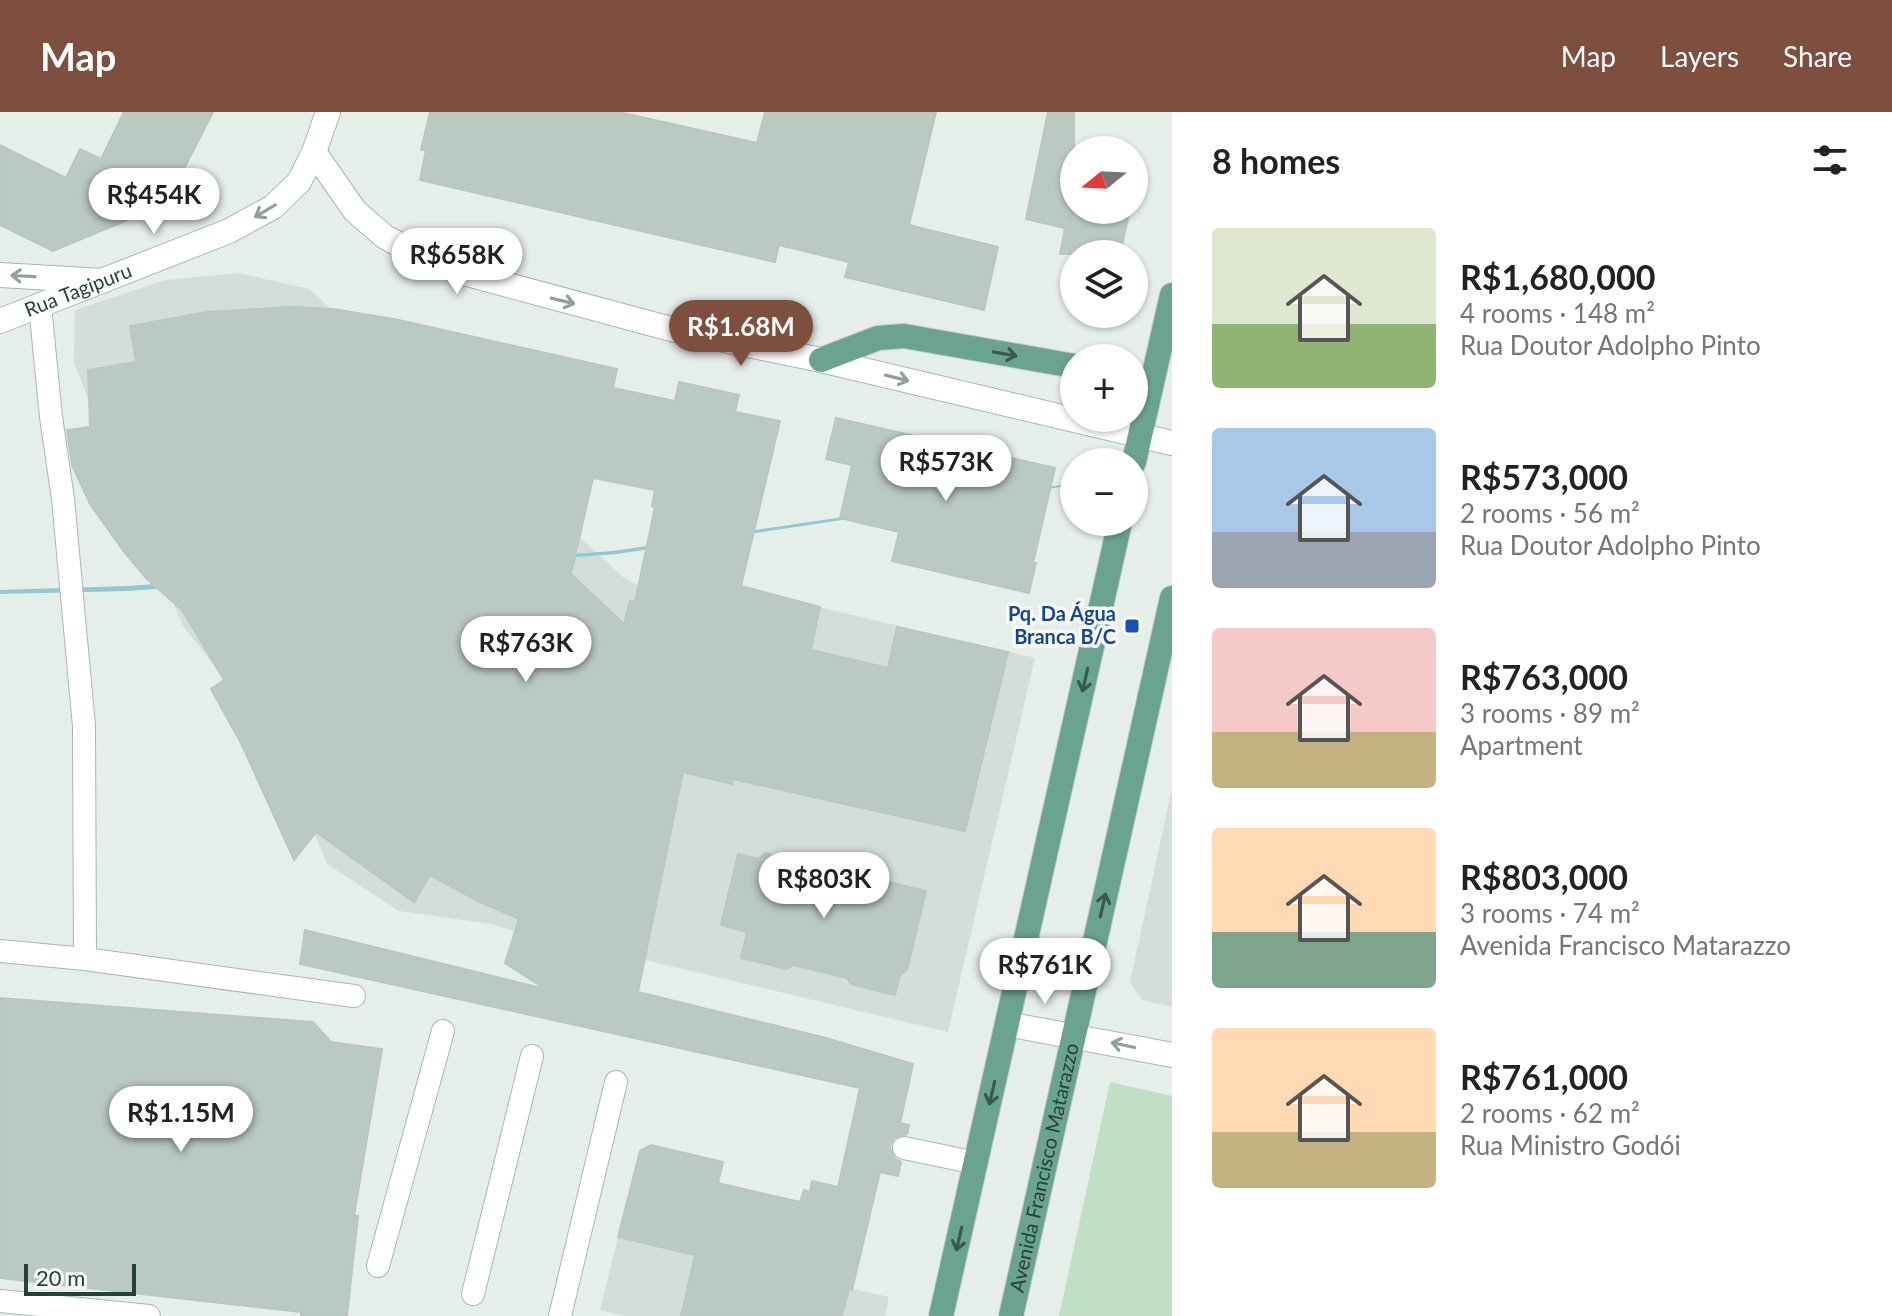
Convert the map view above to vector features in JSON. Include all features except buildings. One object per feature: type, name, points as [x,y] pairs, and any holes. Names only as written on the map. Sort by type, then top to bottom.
[{"type":"main road","points":[[1137,448],[1165,352],[1172,295]]},
{"type":"main road","points":[[821,360],[878,338],[904,336],[1060,364]]},
{"type":"main road","points":[[941,1316],[1117,536]]},
{"type":"main road","name":"Avenida Francisco Matarazzo","points":[[1011,1316],[1172,598]]},
{"type":"street","name":"Rua Tagipuru","points":[[0,321],[229,231],[273,207],[299,182],[328,112]]},
{"type":"street","points":[[314,152],[355,211],[385,237],[419,255],[467,274],[671,329],[821,360],[1172,443]]},
{"type":"street","points":[[0,275],[103,281]]},
{"type":"street","points":[[1007,1024],[1172,1055]]},
{"type":"lane","points":[[40,306],[63,499],[84,726],[85,959]]},
{"type":"lane","points":[[0,951],[85,959],[354,996]]},
{"type":"lane","points":[[378,1266],[443,1031]]},
{"type":"lane","points":[[473,1294],[532,1056]]},
{"type":"lane","points":[[560,1316],[616,1082]]},
{"type":"lane","points":[[904,1148],[976,1163]]},
{"type":"lane","points":[[0,1301],[149,1316]]},
{"type":"shaded area","points":[[239,273],[309,289],[623,577],[697,620],[776,597],[1035,658],[948,1032],[649,961],[539,940],[492,924],[399,911],[327,864],[302,805],[243,702],[183,626],[74,364],[75,310],[165,280]]},
{"type":"shaded area","points":[[1172,788],[1172,1007],[1142,1000],[1130,982]]},
{"type":"shaded area","points":[[618,1237],[889,1297],[885,1316],[624,1316],[600,1310]]},
{"type":"green space","points":[[1110,1082],[1172,1096],[1172,1316],[1059,1316]]},
{"type":"water","points":[[1060,485],[617,554],[128,591],[0,594],[0,590],[128,586],[613,551]]},
{"type":"place","name":"Pq. Da Água Branca B/C","points":[[1132,626]]}]
